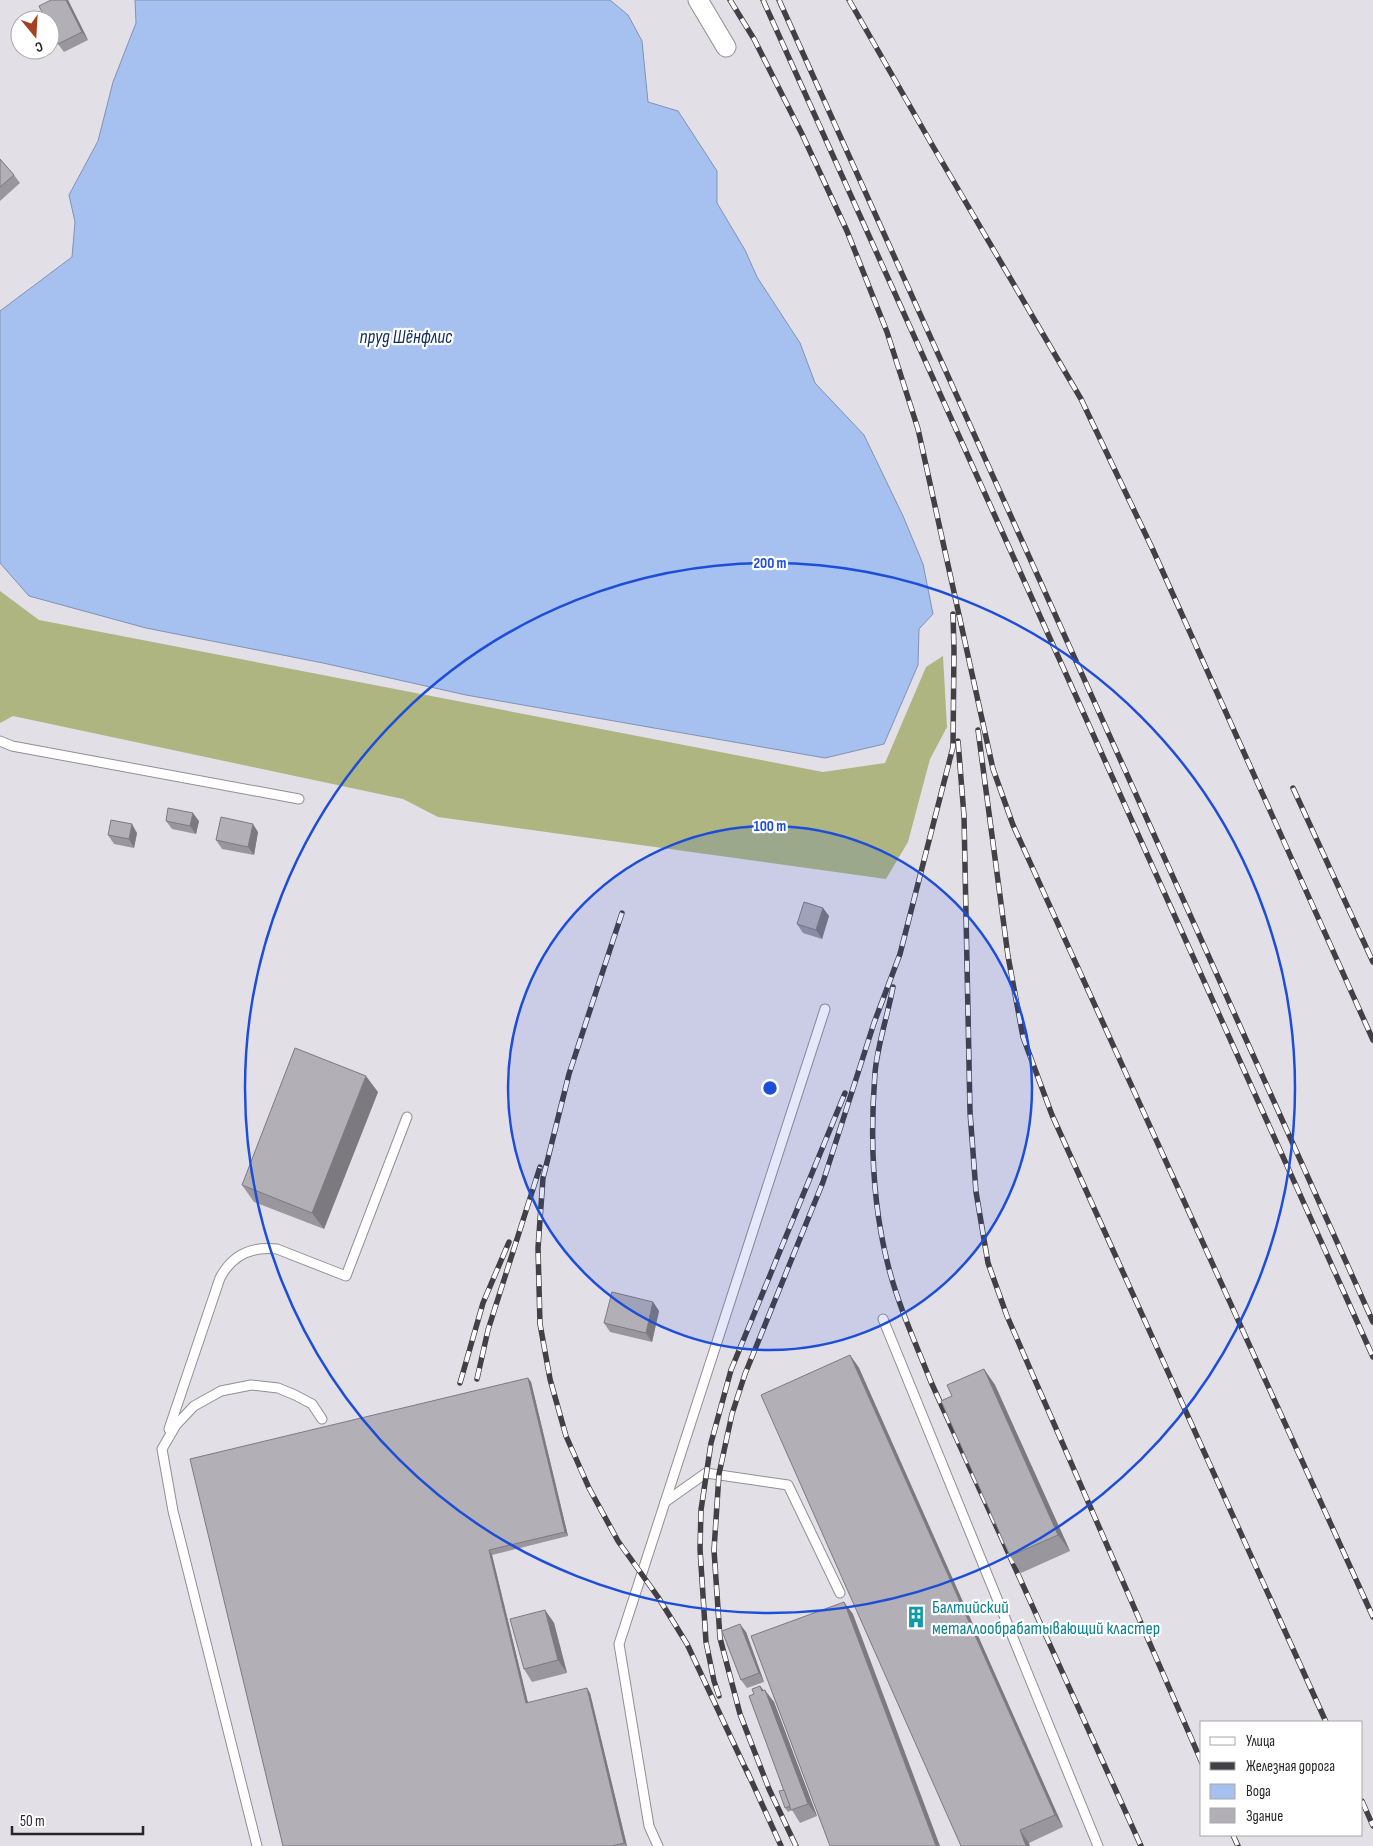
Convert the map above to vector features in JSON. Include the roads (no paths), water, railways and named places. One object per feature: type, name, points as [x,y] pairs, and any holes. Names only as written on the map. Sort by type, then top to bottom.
[{"type":"street","points":[[698,0],[726,47]]},
{"type":"lane","points":[[0,741],[12,746],[299,799]]},
{"type":"lane","points":[[658,1846],[648,1826],[619,1644],[825,1009]]},
{"type":"lane","points":[[258,1846],[173,1511],[162,1449],[224,1270],[232,1260],[243,1253],[266,1248],[277,1249],[346,1276],[406,1117]]},
{"type":"lane","points":[[883,1319],[1098,1846]]},
{"type":"lane","points":[[162,1449],[176,1425],[194,1406],[221,1391],[251,1386],[278,1388],[295,1394],[312,1404],[322,1418]]},
{"type":"lane","points":[[665,1502],[706,1473],[788,1485],[840,1593]]},
{"type":"water","name":"пруд Шёнфлис","points":[[135,0],[610,0],[628,15],[642,41],[648,102],[678,111],[717,171],[717,203],[745,250],[757,277],[800,343],[815,383],[864,435],[903,516],[923,564],[933,614],[919,629],[918,665],[884,744],[825,758],[466,695],[323,663],[146,628],[29,596],[0,563],[0,311],[72,257],[75,222],[69,195],[98,141],[113,82],[136,23]]},
{"type":"railway","points":[[730,0],[754,39],[802,134],[847,231],[887,332],[918,429],[993,769],[1013,825],[1373,1617]]},
{"type":"railway","points":[[763,0],[1373,1357]]},
{"type":"railway","points":[[779,0],[1373,1322]]},
{"type":"railway","points":[[849,0],[1081,399],[1153,550],[1373,1040]]},
{"type":"railway","points":[[796,1846],[769,1789],[740,1714],[720,1638],[714,1550],[719,1474],[732,1414],[745,1374],[823,1182],[874,1023],[900,954],[953,747],[953,614]]},
{"type":"railway","points":[[978,730],[1008,956],[1023,1037],[1052,1115],[1326,1721]]},
{"type":"railway","points":[[958,741],[964,816],[970,1112],[976,1192],[988,1263],[1007,1316],[1200,1758]]},
{"type":"railway","points":[[1293,788],[1373,962]]},
{"type":"railway","points":[[622,913],[569,1074],[543,1178],[538,1248],[540,1324],[550,1379],[566,1436],[589,1488],[618,1541],[658,1597],[687,1644],[749,1776]]},
{"type":"railway","points":[[893,987],[880,1041],[873,1097],[876,1193],[883,1241],[892,1280],[931,1382],[1141,1846]]},
{"type":"railway","points":[[719,1696],[706,1642],[700,1549],[701,1510],[711,1443],[731,1370],[845,1093]]},
{"type":"railway","points":[[477,1379],[488,1330],[540,1167]]},
{"type":"railway","points":[[460,1383],[483,1303],[509,1242]]},
{"type":"railway","points":[[747,1771],[781,1846]]},
{"type":"railway","points":[[1363,1803],[1373,1826]]},
{"type":"railway","points":[[1233,1836],[1238,1846]]},
{"type":"place","name":"Балтийский металлообрабатывающий кластер","points":[[916,1617]]}]
